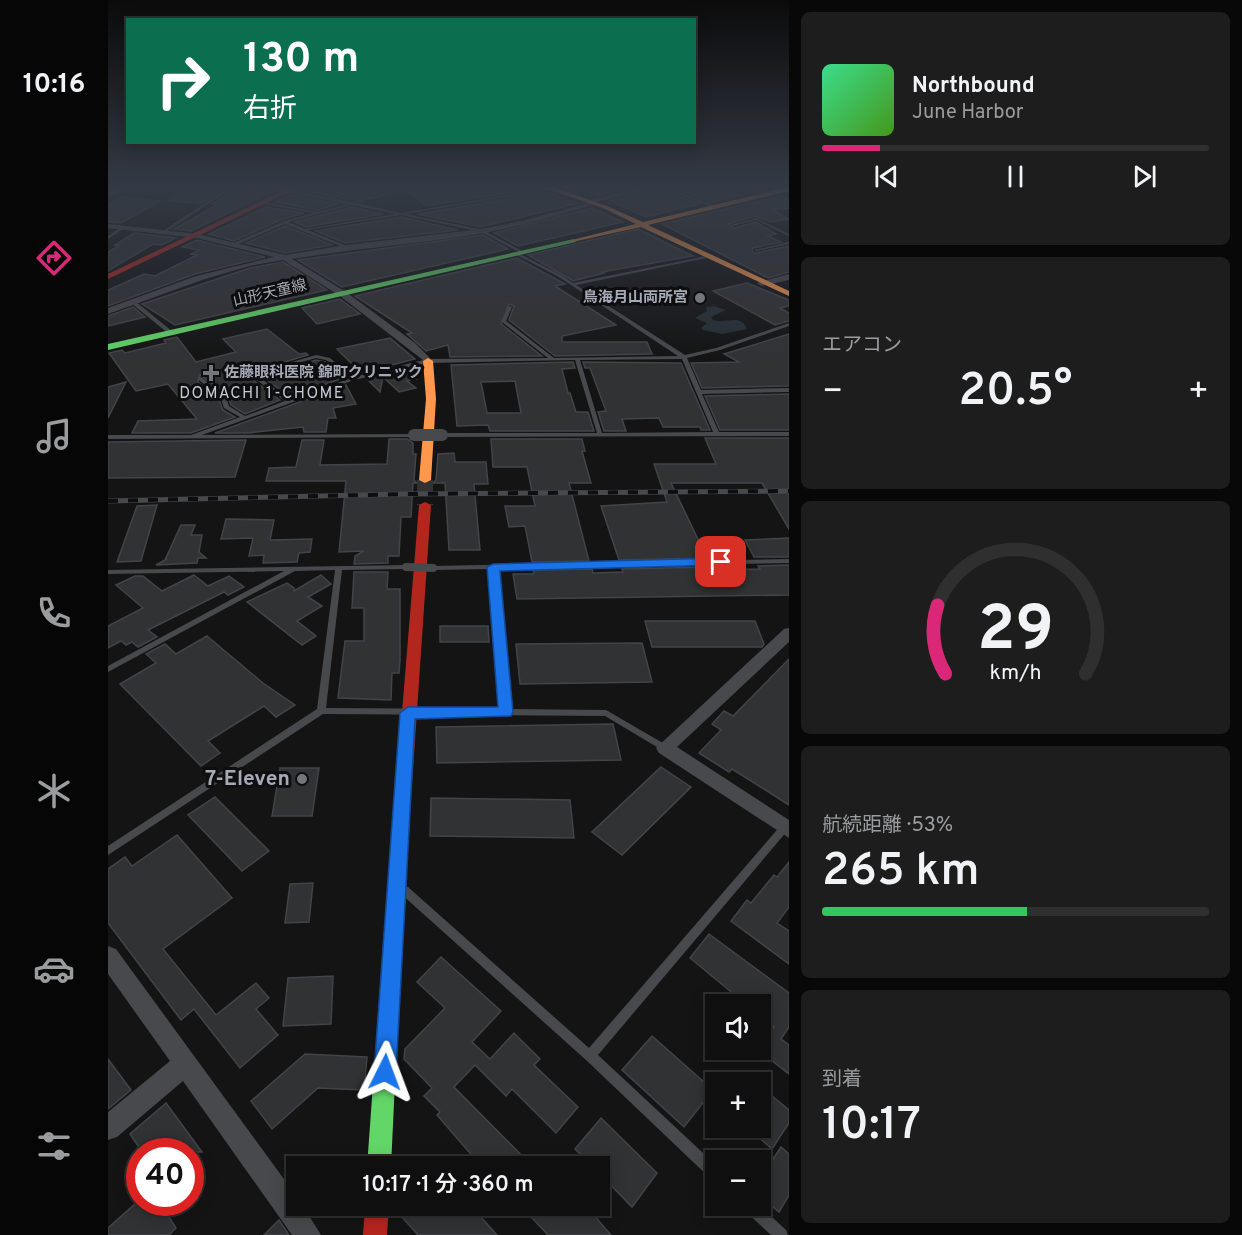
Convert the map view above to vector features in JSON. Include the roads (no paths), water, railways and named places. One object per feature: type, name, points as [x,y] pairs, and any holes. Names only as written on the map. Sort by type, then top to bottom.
[{"type":"street","points":[[108,277],[180,244]]},
{"type":"street","points":[[235,244],[283,257],[343,294],[417,349],[428,361],[430,399],[425,480]]},
{"type":"street","points":[[108,311],[208,275],[283,257],[375,244]]},
{"type":"street","name":"山形天童線","points":[[108,347],[560,244]]},
{"type":"street","points":[[680,244],[789,294]]},
{"type":"street","points":[[761,283],[789,276]]},
{"type":"street","points":[[414,435],[442,435]]},
{"type":"street","points":[[380,1156],[396,883],[425,505]]},
{"type":"street","points":[[787,829],[665,748],[788,635]]},
{"type":"street","points":[[108,956],[308,1235]]},
{"type":"street","points":[[108,1128],[186,1063]]},
{"type":"street","points":[[375,1235],[376,1216]]},
{"type":"lane","points":[[338,244],[346,247]]},
{"type":"lane","points":[[503,244],[574,284],[684,357],[717,435]]},
{"type":"lane","points":[[756,250],[786,244]]},
{"type":"lane","points":[[574,284],[706,257]]},
{"type":"lane","points":[[133,302],[171,333]]},
{"type":"lane","points":[[510,306],[504,321],[553,359]]},
{"type":"lane","points":[[193,436],[352,379],[428,361],[684,357],[718,349],[789,324]]},
{"type":"lane","points":[[288,401],[256,378],[257,373],[316,356],[328,359],[352,379]]},
{"type":"lane","points":[[578,360],[600,434]]},
{"type":"lane","points":[[201,379],[224,398],[226,406],[243,417]]},
{"type":"lane","points":[[700,392],[789,390]]},
{"type":"lane","points":[[442,435],[789,434]]},
{"type":"lane","points":[[108,437],[414,435]]},
{"type":"lane","points":[[108,572],[789,561]]},
{"type":"lane","points":[[493,567],[506,712]]},
{"type":"lane","points":[[108,669],[294,569]]},
{"type":"lane","points":[[321,711],[339,569]]},
{"type":"lane","points":[[108,851],[321,711],[606,713],[665,748]]},
{"type":"lane","points":[[590,1056],[787,829]]},
{"type":"lane","points":[[396,883],[590,1056],[705,1164]]},
{"type":"lane","points":[[761,1216],[781,1235]]},
{"type":"tunnel","points":[[425,480],[425,505]]},
{"type":"railway","points":[[108,501],[406,494],[789,491]]},
{"type":"place","name":"鳥海月山両所宮","points":[[700,298]]},
{"type":"place","name":"佐藤眼科医院 錦町クリニック","points":[[211,373]]},
{"type":"place","name":"7-Eleven","points":[[302,779]]},
{"type":"district","name":"DOMACHI 1-CHOME","points":[[262,394]]}]
